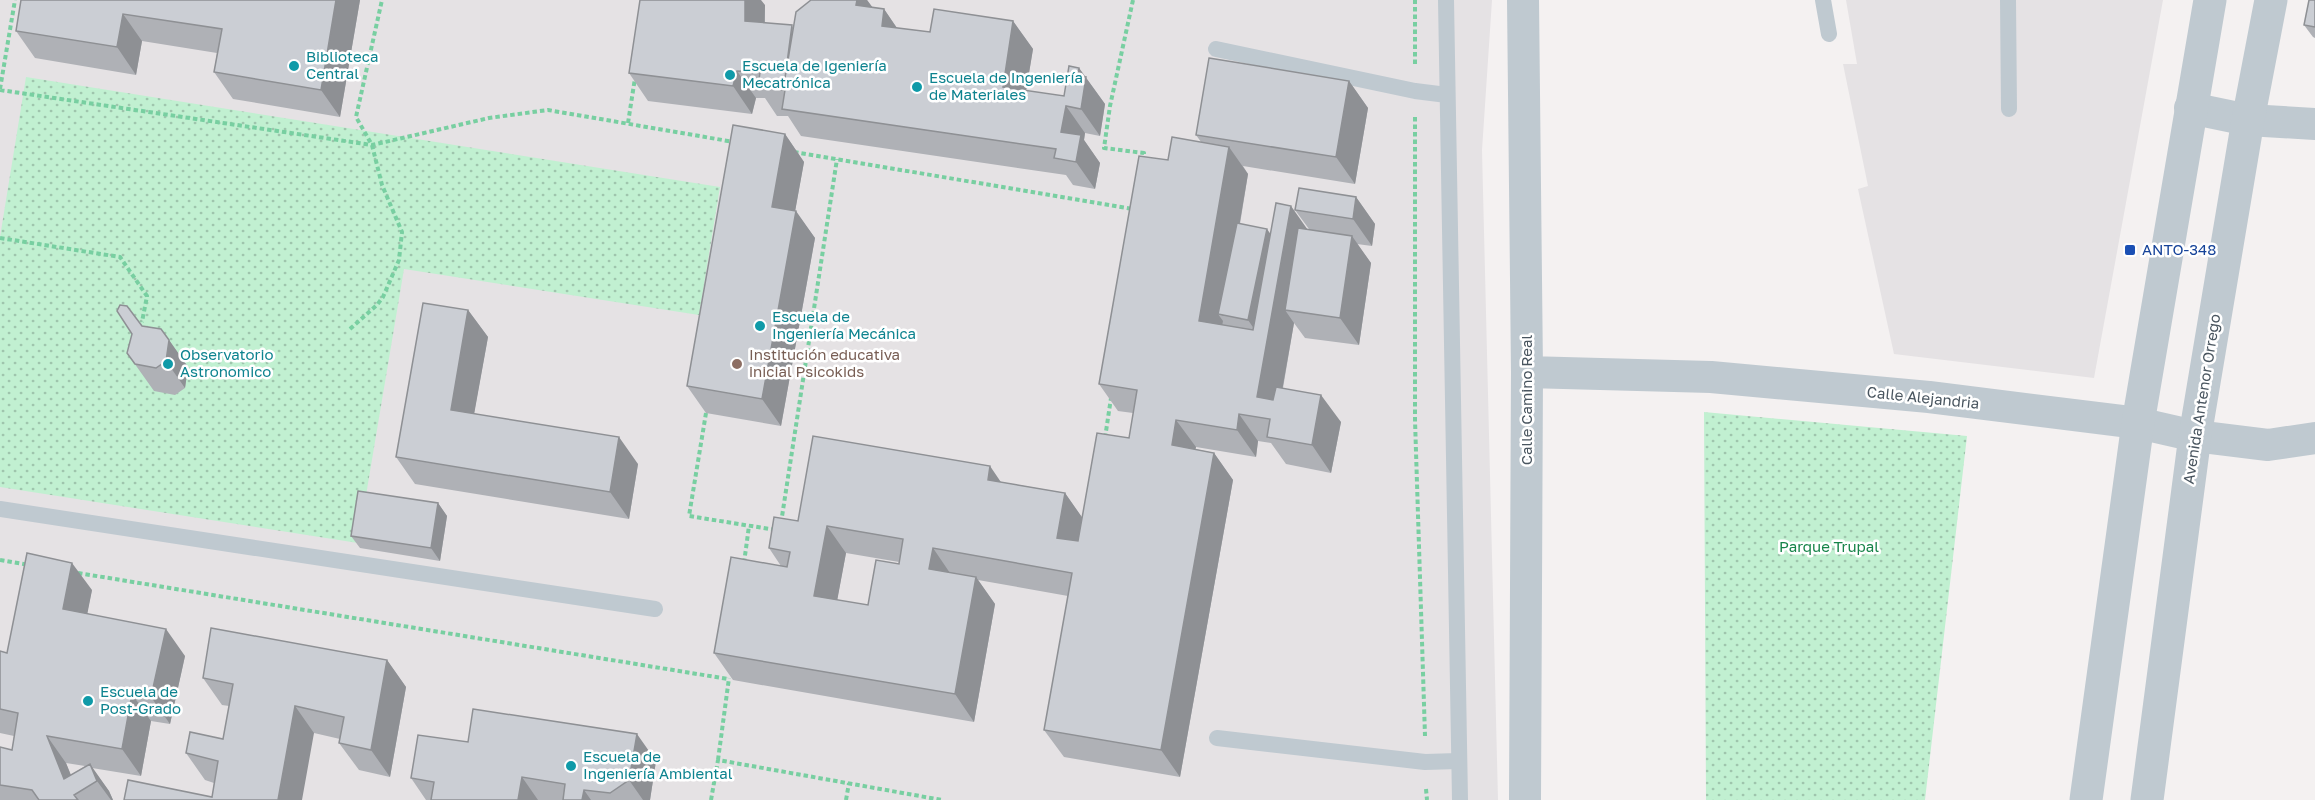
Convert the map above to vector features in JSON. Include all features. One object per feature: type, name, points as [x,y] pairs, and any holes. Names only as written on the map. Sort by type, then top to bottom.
[{"type":"street","name":"Calle Camino Real","points":[[1523,0],[1527,372],[1525,800]]},
{"type":"street","points":[[2086,800],[2138,423],[2210,0]]},
{"type":"street","name":"Avenida Antenor Orrego","points":[[2147,800],[2195,436],[2248,120],[2271,0]]},
{"type":"street","points":[[2190,108],[2248,120],[2315,124]]},
{"type":"street","name":"Calle Alejandria","points":[[1527,372],[1711,377],[1929,397],[2138,423],[2195,436],[2268,445],[2315,438]]},
{"type":"lane","points":[[1446,0],[1460,800]]},
{"type":"lane","points":[[1823,0],[1829,34]]},
{"type":"lane","points":[[2008,0],[2009,109]]},
{"type":"lane","points":[[1216,49],[1415,92],[1447,95]]},
{"type":"lane","points":[[0,509],[655,609]]},
{"type":"lane","points":[[1217,738],[1425,762],[1458,761]]},
{"type":"path","points":[[15,0],[0,89],[372,145],[489,118],[548,110],[735,142]]},
{"type":"path","points":[[350,329],[383,297],[399,260],[402,232],[382,185],[372,145],[356,117],[382,0]]},
{"type":"path","points":[[1133,0],[1110,106],[1104,148],[1144,153],[1143,164]]},
{"type":"path","points":[[1415,0],[1415,420],[1426,800]]},
{"type":"path","points":[[628,123],[636,67]]},
{"type":"path","points":[[792,152],[1137,210]]},
{"type":"path","points":[[706,413],[689,516],[780,531],[837,159]]},
{"type":"path","points":[[0,238],[120,257],[147,296],[142,322]]},
{"type":"path","points":[[1105,444],[1111,397]]},
{"type":"path","points":[[743,573],[749,526]]},
{"type":"path","points":[[0,561],[35,566]]},
{"type":"path","points":[[70,572],[728,679]]},
{"type":"path","points":[[711,800],[730,667]]},
{"type":"path","points":[[718,760],[942,800]]},
{"type":"path","points":[[846,800],[849,783]]},
{"type":"shaded area","points":[[0,0],[1492,0],[1482,150],[1498,800],[0,800]]},
{"type":"shaded area","points":[[1846,0],[2163,0],[2094,378],[1894,354],[1858,189],[1868,186],[1843,64],[1857,64]]},
{"type":"green space","points":[[26,77],[720,187],[699,315],[404,269],[358,543],[0,487],[0,237]]},
{"type":"green space","name":"Parque Trupal","points":[[1704,412],[1967,436],[1925,800],[1706,800]]},
{"type":"building","points":[[21,0],[336,0],[321,90],[214,72],[222,29],[123,14],[117,47],[16,31]]},
{"type":"building","points":[[640,0],[745,0],[745,21],[792,25],[785,78],[796,12],[811,0],[857,0],[856,5],[884,9],[882,26],[930,32],[934,9],[1013,21],[1003,87],[1064,96],[1069,66],[1079,68],[1077,76],[1086,77],[1081,109],[1066,106],[1061,132],[1081,135],[1076,162],[1054,158],[1056,149],[782,109],[785,90],[758,88],[760,72],[737,71],[733,86],[629,73]]},
{"type":"building","points":[[2309,0],[2315,0],[2315,27],[2304,25]]},
{"type":"building","points":[[1209,58],[1349,81],[1336,157],[1196,135]]},
{"type":"building","name":"Escuela de Ingeniería Mecánica","points":[[733,125],[785,134],[772,207],[796,211],[762,399],[687,386]]},
{"type":"building","points":[[1172,137],[1229,147],[1199,321],[1253,330],[1276,203],[1291,206],[1257,397],[1273,400],[1276,387],[1321,395],[1312,445],[1267,437],[1270,419],[1239,414],[1237,430],[1176,420],[1172,445],[1214,453],[1161,750],[1044,730],[1072,573],[933,548],[929,569],[976,577],[955,694],[714,653],[731,557],[787,567],[790,552],[769,548],[774,517],[798,521],[813,436],[990,466],[988,480],[1065,493],[1057,538],[1078,541],[1097,433],[1129,438],[1137,390],[1099,384],[1139,156],[1168,160]],"holes":[[[827,526],[903,539],[899,564],[876,560],[868,605],[814,596]]]},
{"type":"building","points":[[1299,188],[1356,197],[1353,219],[1295,210]]},
{"type":"building","points":[[1237,223],[1267,229],[1248,320],[1218,314]]},
{"type":"building","points":[[1298,228],[1352,236],[1340,318],[1285,310]]},
{"type":"building","points":[[423,303],[468,310],[451,410],[619,437],[610,492],[396,457]]},
{"type":"building","points":[[120,305],[127,306],[142,326],[161,329],[169,340],[166,361],[156,368],[135,364],[127,353],[132,334],[117,311]]},
{"type":"building","points":[[358,491],[438,503],[431,548],[351,536]]},
{"type":"building","name":"Escuela de Post-Grado","points":[[27,553],[72,563],[63,609],[166,629],[151,697],[132,694],[122,749],[47,736],[64,779],[90,764],[97,781],[74,795],[78,800],[39,800],[32,790],[0,785],[0,747],[12,750],[18,713],[0,709],[0,651],[7,653]]},
{"type":"building","points":[[211,628],[387,660],[371,750],[339,743],[344,717],[295,706],[278,800],[124,800],[128,780],[212,797],[218,761],[186,753],[190,732],[223,739],[233,684],[203,678]]},
{"type":"building","points":[[473,709],[637,734],[629,780],[610,793],[584,790],[582,800],[563,800],[565,784],[522,777],[518,800],[431,800],[434,782],[411,778],[418,735],[468,742]]},
{"type":"place","name":"Biblioteca Central","points":[[294,66]]},
{"type":"place","name":"Escuela de Igeniería Mecatrónica","points":[[730,75]]},
{"type":"place","name":"Escuela de Ingeniería de Materiales","points":[[917,87]]},
{"type":"place","name":"ANTO-348","points":[[2130,250]]},
{"type":"place","name":"Escuela de Ingeniería Mecánica","points":[[760,326]]},
{"type":"place","name":"Observatorio Astronomico","points":[[168,364]]},
{"type":"place","name":"Institución educativa inicial Psicokids","points":[[737,364]]},
{"type":"place","name":"Escuela de Post-Grado","points":[[88,701]]},
{"type":"place","name":"Escuela de Ingeniería Ambiental","points":[[571,766]]}]
